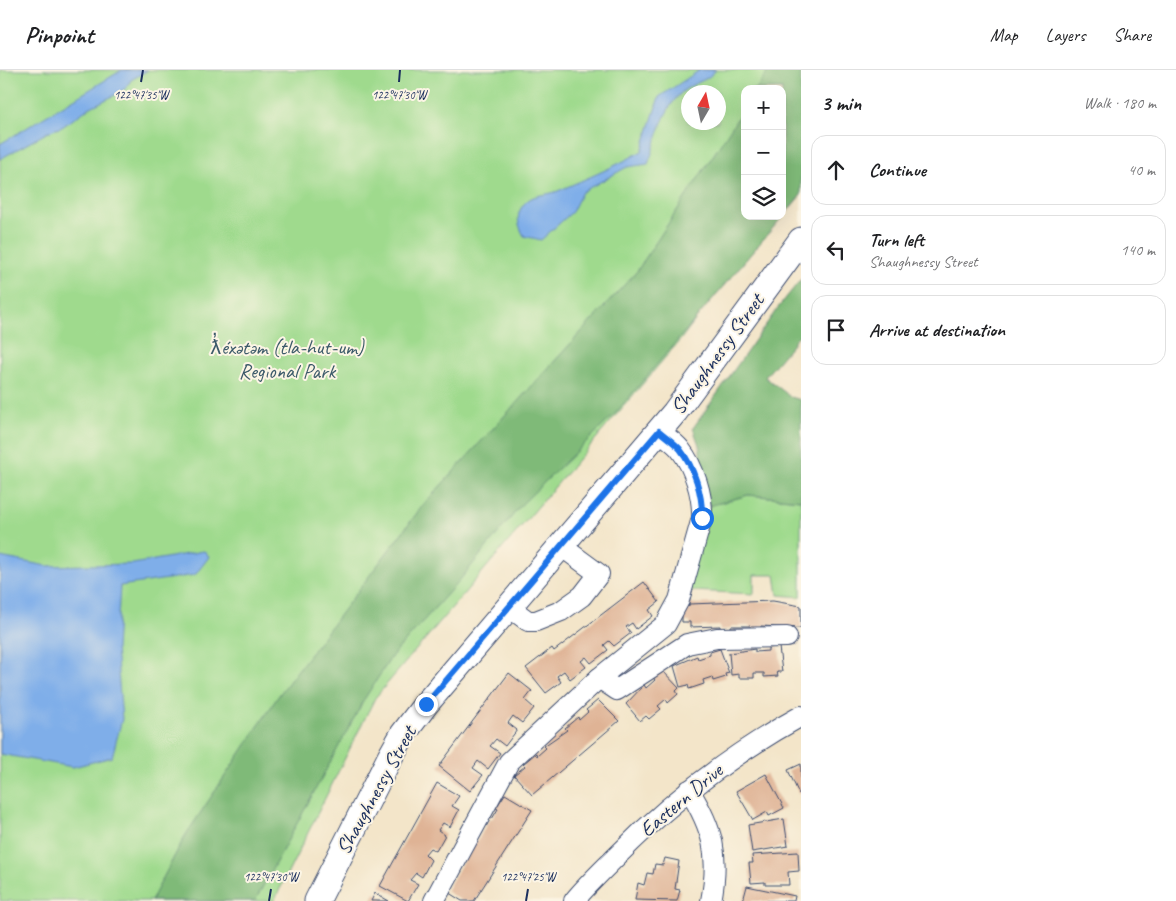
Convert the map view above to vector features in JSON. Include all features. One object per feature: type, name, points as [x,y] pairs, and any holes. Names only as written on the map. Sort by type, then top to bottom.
[{"type":"main road","name":"Shaughnessy Street","points":[[317,901],[403,734],[426,704],[659,431],[801,240]]},
{"type":"street","points":[[434,901],[509,762],[599,678],[666,624],[679,600],[702,518],[700,492],[691,468],[680,449],[659,431]]},
{"type":"street","points":[[509,607],[528,621],[536,621],[561,611],[582,596],[599,574],[561,546]]},
{"type":"street","points":[[599,678],[617,690],[686,644],[717,638],[787,637]]},
{"type":"street","name":"Eastern Drive","points":[[574,901],[645,828],[689,790],[760,740],[801,716]]},
{"type":"street","points":[[689,790],[707,822],[715,849],[716,869],[711,901]]},
{"type":"green space","name":"ƛ̓éxətəm (tla-hut-um) Regional Park","points":[[0,70],[801,70],[786,85],[741,85],[741,220],[771,220],[681,339],[375,698],[274,901],[0,901]]},
{"type":"green space","points":[[769,70],[801,70],[801,195],[786,213],[786,85],[759,85]]},
{"type":"green space","points":[[741,113],[741,220],[780,220],[614,415],[522,504],[459,581],[392,656],[365,698],[255,901],[151,901],[185,836],[279,695],[423,505],[637,271]]},
{"type":"green space","points":[[801,279],[801,334],[765,377],[791,397],[801,400],[801,500],[748,495],[709,506],[700,464],[700,448],[693,428],[777,309]]},
{"type":"green space","points":[[748,495],[801,500],[801,597],[778,595],[775,575],[754,575],[754,594],[692,591],[686,587],[709,506]]},
{"type":"water","points":[[122,70],[148,70],[131,80],[126,88],[117,94],[89,108],[62,127],[50,131],[0,159],[0,144]]},
{"type":"water","points":[[700,70],[716,70],[694,85],[681,85],[681,93],[668,109],[660,127],[648,164],[627,167],[582,192],[572,212],[541,240],[524,236],[520,228],[518,216],[521,208],[528,200],[536,196],[558,191],[642,151],[659,97]]},
{"type":"water","points":[[203,551],[209,557],[195,575],[120,586],[116,648],[122,719],[112,757],[73,767],[0,754],[0,557],[47,566],[133,564]]},
{"type":"building","points":[[644,582],[659,602],[649,610],[653,616],[636,629],[632,623],[626,627],[631,633],[614,646],[609,641],[604,645],[608,650],[591,663],[586,657],[581,661],[586,667],[570,679],[564,671],[557,676],[561,682],[546,693],[526,668],[552,648],[554,651]]},
{"type":"building","points":[[773,601],[801,606],[801,628],[761,626],[761,629],[750,629],[750,626],[731,626],[731,629],[720,630],[720,626],[690,627],[690,622],[682,622],[682,606],[689,606],[689,604]]},
{"type":"building","points":[[779,647],[782,672],[777,672],[778,676],[764,677],[764,673],[754,673],[754,678],[739,678],[739,674],[731,675],[729,653],[755,649],[755,652],[768,651],[768,648]]},
{"type":"building","points":[[720,649],[729,673],[725,674],[726,677],[713,681],[712,677],[703,680],[704,684],[689,689],[688,685],[680,687],[674,666],[697,656],[698,659],[710,655],[710,652]]},
{"type":"building","points":[[662,670],[679,688],[676,691],[678,694],[668,703],[666,699],[658,706],[661,709],[649,719],[646,716],[640,721],[626,704],[644,685],[646,688],[655,680],[653,677]]},
{"type":"building","points":[[509,673],[532,691],[525,700],[534,708],[522,723],[513,716],[508,723],[517,730],[505,746],[496,739],[490,746],[500,753],[488,769],[478,761],[473,768],[483,775],[470,791],[439,766]]},
{"type":"building","points":[[598,700],[619,721],[532,795],[514,775],[536,753],[537,756],[546,748],[544,746],[567,730],[565,728],[578,717],[579,720],[588,712],[586,710]]},
{"type":"building","points":[[801,764],[801,793],[799,794],[788,770]]},
{"type":"building","points":[[766,774],[784,808],[769,816],[767,812],[753,820],[736,791]]},
{"type":"building","points":[[437,783],[459,796],[452,806],[459,810],[450,827],[443,823],[438,830],[445,835],[436,851],[430,848],[425,854],[431,860],[422,877],[416,873],[410,880],[418,884],[408,901],[380,886]]},
{"type":"building","points":[[505,794],[532,810],[474,901],[462,901],[446,891],[475,841],[477,842],[490,818],[492,819],[498,809],[496,808]]},
{"type":"building","points":[[784,819],[788,846],[752,852],[748,825]]},
{"type":"building","points":[[798,852],[799,871],[788,872],[789,885],[765,885],[765,882],[751,883],[749,863],[753,863],[752,855]]},
{"type":"building","points":[[665,858],[679,861],[675,889],[680,890],[677,901],[635,900],[638,883],[644,885],[647,873],[653,874],[655,864],[663,865]]},
{"type":"building","points":[[747,886],[795,896],[794,901],[743,901]]},
{"type":"building","points":[[375,893],[389,901],[371,901]]},
{"type":"route","points":[[426,704],[659,431],[680,449],[691,468],[700,492],[702,518]]}]
